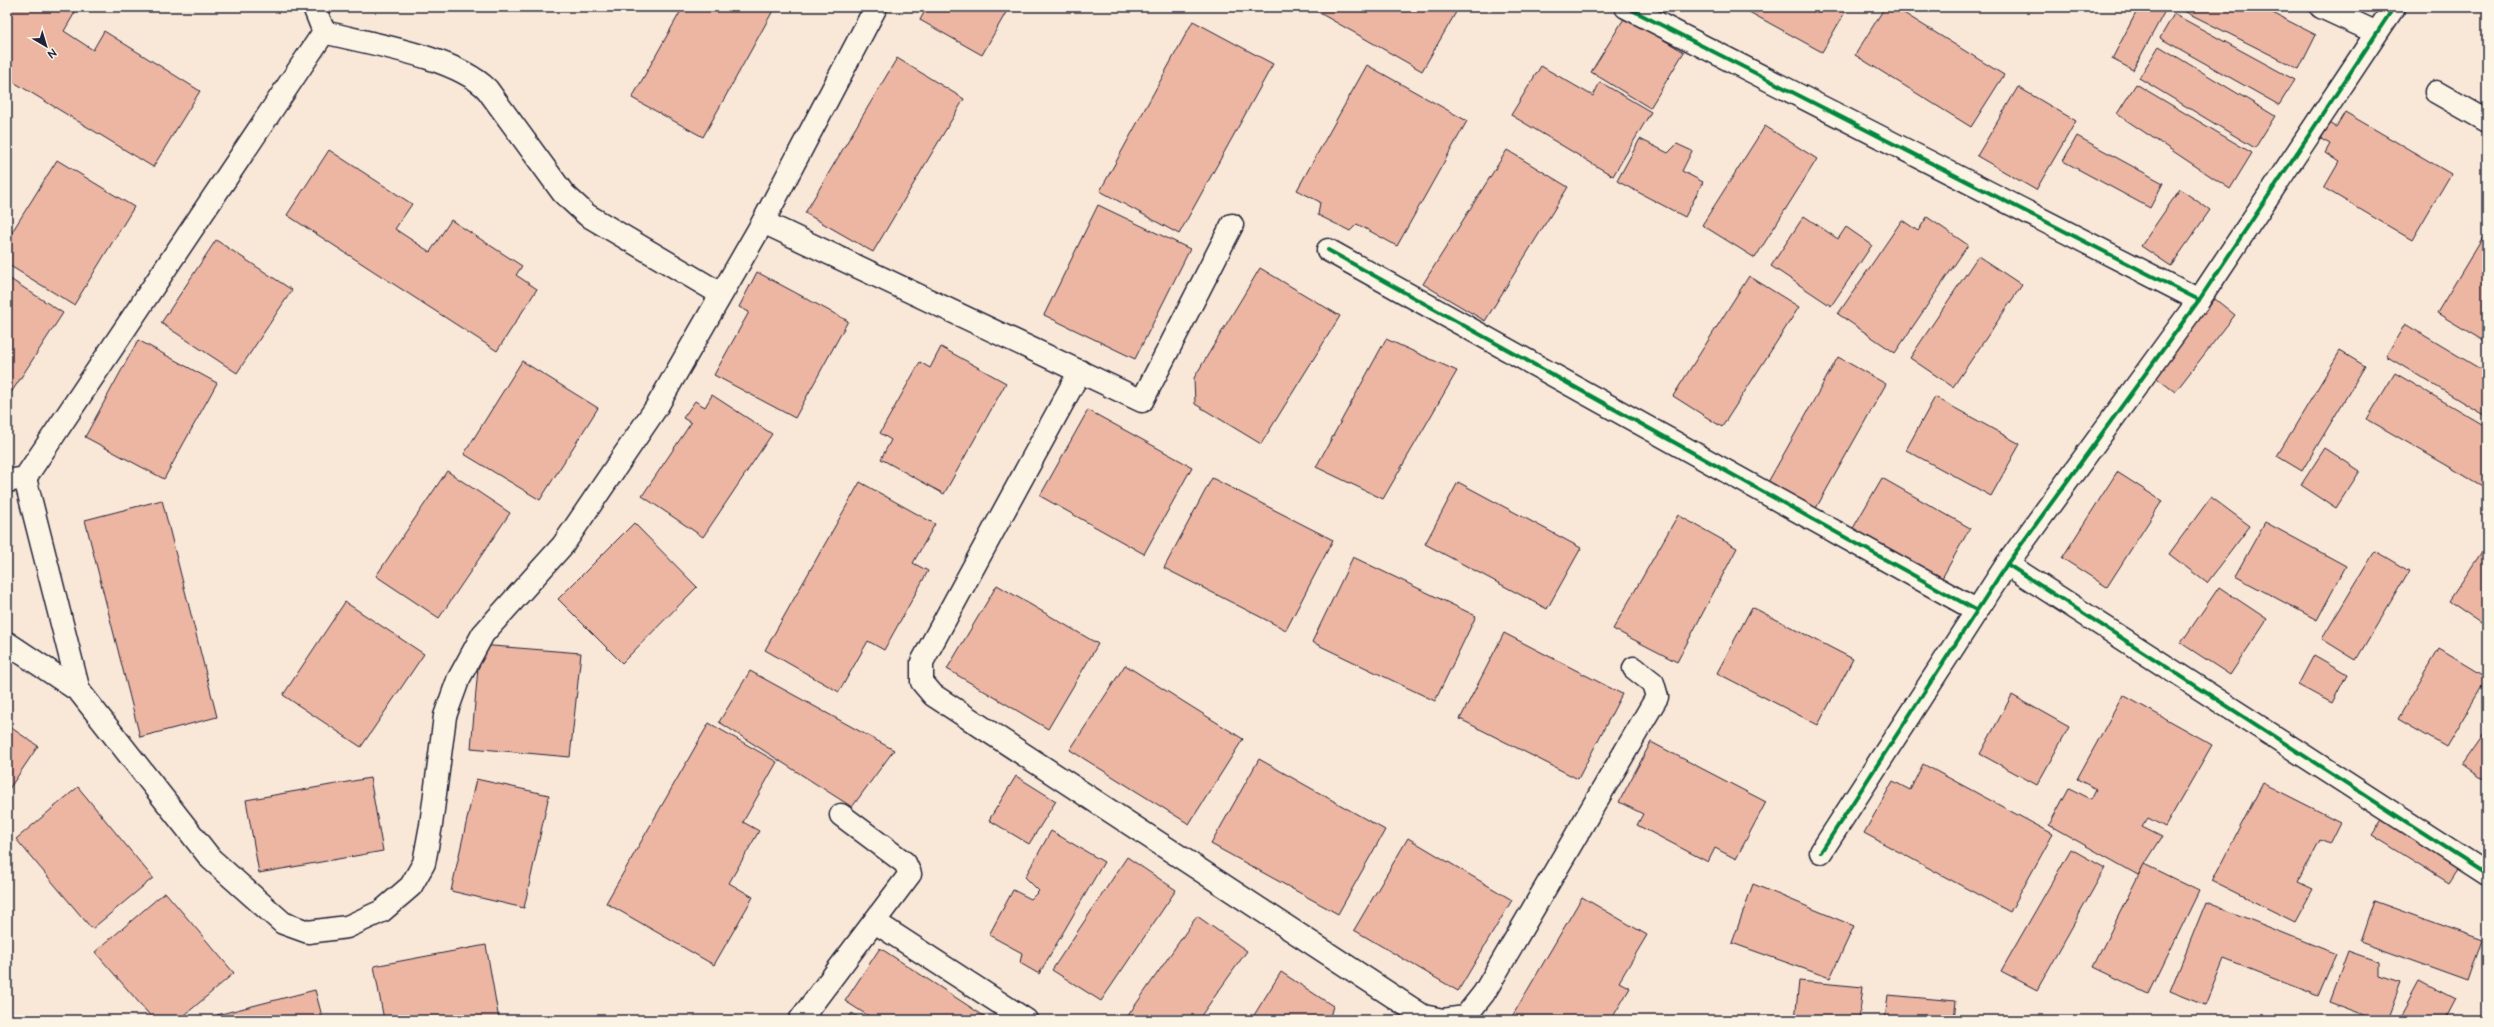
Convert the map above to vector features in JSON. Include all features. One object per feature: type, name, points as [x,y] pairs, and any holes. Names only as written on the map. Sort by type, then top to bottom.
[{"type":"street","points":[[314,7],[324,32]]},
{"type":"street","points":[[7,643],[78,690],[211,860],[283,923],[308,932],[347,927],[382,911],[411,886],[424,863],[432,825],[445,716],[458,680],[483,634],[563,545],[656,408],[763,222],[876,7]]},
{"type":"street","points":[[1626,7],[2199,300]]},
{"type":"street","points":[[2321,7],[2375,32]]},
{"type":"street","points":[[1821,852],[2007,564],[2199,300],[2375,32],[2394,7]]},
{"type":"street","points":[[324,32],[449,64],[476,78],[487,88],[562,193],[587,215],[721,294]]},
{"type":"street","points":[[78,690],[16,480],[324,32]]},
{"type":"street","points":[[2436,92],[2487,121]]},
{"type":"street","points":[[763,222],[1142,401],[1232,225]]},
{"type":"street","points":[[1328,250],[1976,610]]},
{"type":"street","points":[[1080,371],[922,662],[922,682],[933,695],[1423,1016],[1443,1020],[1465,1017],[1484,993],[1657,697],[1653,683],[1634,668]]},
{"type":"street","points":[[2007,564],[2487,874]]},
{"type":"street","points":[[800,1020],[910,874],[905,864],[841,815]]},
{"type":"street","points":[[875,922],[1026,1020]]},
{"type":"building","points":[[7,7],[74,7],[77,9],[64,31],[93,50],[104,31],[200,91],[153,167],[7,78]]},
{"type":"building","points":[[683,7],[775,7],[703,137],[632,98]]},
{"type":"building","points":[[927,7],[1009,7],[982,55],[920,20]]},
{"type":"building","points":[[1309,7],[1459,7],[1422,71]]},
{"type":"building","points":[[1740,7],[1848,7],[1822,52]]},
{"type":"building","points":[[1885,7],[1894,7],[2004,75],[1971,127],[1855,55]]},
{"type":"building","points":[[2139,7],[2167,7],[2133,70],[2112,59]]},
{"type":"building","points":[[2176,7],[2261,7],[2316,35],[2299,69]]},
{"type":"building","points":[[2476,7],[2487,7],[2487,13]]},
{"type":"building","points":[[2174,14],[2295,80],[2279,105],[2160,38]]},
{"type":"building","points":[[1625,17],[1684,52],[1650,108],[1591,72]]},
{"type":"building","points":[[1193,21],[1273,64],[1179,234],[1100,191]]},
{"type":"building","points":[[2159,46],[2275,116],[2255,148],[2139,78]]},
{"type":"building","points":[[897,58],[964,99],[873,252],[805,213]]},
{"type":"building","points":[[1367,65],[1467,121],[1397,246],[1357,224],[1350,231],[1318,215],[1320,202],[1297,190]]},
{"type":"building","points":[[1541,66],[1593,96],[1600,82],[1651,112],[1613,176],[1511,115]]},
{"type":"building","points":[[2136,84],[2252,153],[2230,189],[2117,114]]},
{"type":"building","points":[[2018,87],[2076,121],[2036,190],[1977,156]]},
{"type":"building","points":[[2345,112],[2451,174],[2412,240],[2324,188],[2339,162],[2325,153],[2330,144],[2321,139],[2330,123],[2336,127]]},
{"type":"building","points":[[1765,126],[1817,159],[1755,258],[1702,225]]},
{"type":"building","points":[[2077,136],[2163,183],[2150,208],[2063,161]]},
{"type":"building","points":[[1640,139],[1668,153],[1677,144],[1692,151],[1682,171],[1703,182],[1685,217],[1617,181]]},
{"type":"building","points":[[329,150],[412,204],[395,229],[430,252],[451,220],[522,266],[516,275],[537,289],[497,351],[287,215]]},
{"type":"building","points":[[1507,150],[1568,187],[1485,321],[1423,284]]},
{"type":"building","points":[[57,160],[134,207],[74,305],[7,264],[7,240]]},
{"type":"building","points":[[2180,189],[2210,210],[2171,266],[2141,246]]},
{"type":"building","points":[[1098,205],[1190,249],[1135,359],[1044,315]]},
{"type":"building","points":[[1804,216],[1838,239],[1846,227],[1872,245],[1831,306],[1771,266]]},
{"type":"building","points":[[1927,217],[1968,245],[1895,353],[1838,314],[1902,220],[1918,231]]},
{"type":"building","points":[[2487,230],[2487,343],[2437,313]]},
{"type":"building","points":[[216,240],[292,290],[237,373],[161,323]]},
{"type":"building","points":[[1978,256],[2022,285],[1953,387],[1910,358]]},
{"type":"building","points":[[1260,268],[1340,316],[1261,444],[1195,404],[1194,378]]},
{"type":"building","points":[[757,272],[848,321],[795,418],[714,375],[749,312],[739,307]]},
{"type":"building","points":[[1749,276],[1799,307],[1722,427],[1673,396]]},
{"type":"building","points":[[7,277],[63,313],[7,399]]},
{"type":"building","points":[[2215,299],[2235,315],[2175,392],[2154,376]]},
{"type":"building","points":[[2405,324],[2487,373],[2487,417],[2386,356]]},
{"type":"building","points":[[1386,339],[1457,371],[1383,499],[1316,467]]},
{"type":"building","points":[[138,340],[217,383],[164,479],[85,437]]},
{"type":"building","points":[[941,347],[1006,383],[944,494],[881,459],[891,440],[880,433],[920,362],[930,368]]},
{"type":"building","points":[[2340,351],[2365,366],[2302,471],[2277,456]]},
{"type":"building","points":[[1838,357],[1886,384],[1815,510],[1767,484]]},
{"type":"building","points":[[522,361],[598,408],[540,500],[464,454]]},
{"type":"building","points":[[2395,373],[2487,427],[2487,481],[2484,487],[2367,419]]},
{"type":"building","points":[[712,395],[772,434],[703,537],[642,496],[691,423],[683,418],[695,401],[705,407]]},
{"type":"building","points":[[1935,397],[2020,444],[1991,496],[1906,450]]},
{"type":"building","points":[[1088,410],[1192,467],[1144,554],[1040,496]]},
{"type":"building","points":[[2325,448],[2360,471],[2336,508],[2301,485]]},
{"type":"building","points":[[447,471],[510,513],[439,618],[376,576]]},
{"type":"building","points":[[2117,472],[2162,501],[2107,587],[2062,558]]},
{"type":"building","points":[[1212,478],[1333,540],[1286,630],[1164,568]]},
{"type":"building","points":[[1882,478],[1970,528],[1941,580],[1852,530]]},
{"type":"building","points":[[860,482],[935,524],[913,563],[928,571],[884,650],[868,641],[839,692],[765,650]]},
{"type":"building","points":[[1458,482],[1581,548],[1547,609],[1425,544]]},
{"type":"building","points":[[2211,497],[2250,526],[2207,583],[2169,554]]},
{"type":"building","points":[[162,500],[217,717],[140,737],[85,520]]},
{"type":"building","points":[[1678,515],[1737,548],[1677,662],[1613,629]]},
{"type":"building","points":[[2265,522],[2346,566],[2317,620],[2235,576]]},
{"type":"building","points":[[634,523],[697,587],[622,663],[558,599]]},
{"type":"building","points":[[2487,544],[2487,627],[2449,601]]},
{"type":"building","points":[[2375,551],[2409,571],[2356,660],[2322,639]]},
{"type":"building","points":[[1353,557],[1476,616],[1435,701],[1312,642]]},
{"type":"building","points":[[997,585],[1098,644],[1048,729],[947,669]]},
{"type":"building","points":[[2219,587],[2267,619],[2230,675],[2181,643]]},
{"type":"building","points":[[345,602],[424,654],[361,747],[283,695]]},
{"type":"building","points":[[1752,607],[1853,659],[1818,725],[1717,673]]},
{"type":"building","points":[[1504,633],[1622,694],[1578,779],[1460,719]]},
{"type":"building","points":[[480,645],[581,653],[570,757],[471,748]]},
{"type":"building","points":[[2439,649],[2487,678],[2446,747],[2398,719]]},
{"type":"building","points":[[2314,655],[2347,674],[2332,703],[2298,685]]},
{"type":"building","points":[[1125,665],[1243,739],[1189,824],[1070,750]]},
{"type":"building","points":[[750,671],[894,750],[852,807],[719,722]]},
{"type":"building","points":[[2012,695],[2069,727],[2037,785],[1980,754]]},
{"type":"building","points":[[2123,695],[2212,745],[2165,827],[2148,818],[2142,827],[2162,837],[2138,875],[2049,825],[2069,788],[2091,799],[2096,789],[2077,779]]},
{"type":"building","points":[[709,723],[777,762],[743,822],[759,831],[729,883],[753,897],[714,965],[606,903]]},
{"type":"building","points":[[7,725],[38,746],[7,792]]},
{"type":"building","points":[[2487,730],[2487,781],[2463,764]]},
{"type":"building","points":[[1651,742],[1766,802],[1736,859],[1715,848],[1708,862],[1637,825],[1643,814],[1619,802]]},
{"type":"building","points":[[1259,759],[1385,830],[1338,914],[1211,844]]},
{"type":"building","points":[[1923,764],[2053,834],[2010,912],[1864,833],[1893,781],[1910,790]]},
{"type":"building","points":[[1016,776],[1056,801],[1029,844],[989,820]]},
{"type":"building","points":[[370,778],[383,851],[259,873],[246,800]]},
{"type":"building","points":[[476,779],[549,795],[524,908],[451,891]]},
{"type":"building","points":[[2263,783],[2340,822],[2329,844],[2320,840],[2298,882],[2313,889],[2295,922],[2212,881]]},
{"type":"building","points":[[78,787],[153,878],[92,929],[16,839]]},
{"type":"building","points":[[2383,818],[2460,866],[2449,883],[2372,835]]},
{"type":"building","points":[[1051,831],[1104,862],[1039,974],[1020,963],[1022,953],[989,935],[1013,890],[1031,899],[1039,891],[1025,877]]},
{"type":"building","points":[[1408,838],[1512,900],[1458,991],[1354,930]]},
{"type":"building","points":[[2071,849],[2105,868],[2037,990],[2001,971]]},
{"type":"building","points":[[1127,857],[1176,890],[1101,1001],[1052,970]]},
{"type":"building","points":[[2144,864],[2199,891],[2149,994],[2093,967]]},
{"type":"building","points":[[1753,884],[1854,926],[1830,978],[1732,943]]},
{"type":"building","points":[[165,892],[234,973],[179,1020],[154,1020],[95,952]]},
{"type":"building","points":[[1582,897],[1647,935],[1619,982],[1630,988],[1611,1020],[1510,1020]]},
{"type":"building","points":[[2374,901],[2482,940],[2468,981],[2360,942]]},
{"type":"building","points":[[2206,902],[2336,954],[2318,996],[2224,959],[2205,1005],[2170,991]]},
{"type":"building","points":[[1197,916],[1247,951],[1198,1020],[1125,1020]]},
{"type":"building","points":[[486,945],[499,1020],[384,1020],[374,966]]},
{"type":"building","points":[[880,948],[990,1020],[875,1020],[845,1001]]},
{"type":"building","points":[[2348,951],[2379,962],[2379,976],[2401,983],[2387,1020],[2377,1020],[2329,1002]]},
{"type":"building","points":[[1281,972],[1333,1006],[1330,1017],[1332,1020],[1251,1020]]},
{"type":"building","points":[[1799,981],[1863,987],[1859,1020],[1795,1020]]},
{"type":"building","points":[[2420,981],[2455,999],[2444,1020],[2399,1020]]},
{"type":"building","points":[[315,990],[323,1020],[218,1020],[217,1015]]},
{"type":"building","points":[[1888,995],[1956,1001],[1954,1020],[1885,1020]]},
{"type":"building","points":[[852,1013],[862,1020],[847,1020]]},
{"type":"cycle path","points":[[1626,7],[2199,300]]},
{"type":"cycle path","points":[[1821,852],[2007,564],[2199,300],[2394,7]]},
{"type":"cycle path","points":[[1328,250],[1976,610]]},
{"type":"cycle path","points":[[2007,564],[2487,874]]}]
